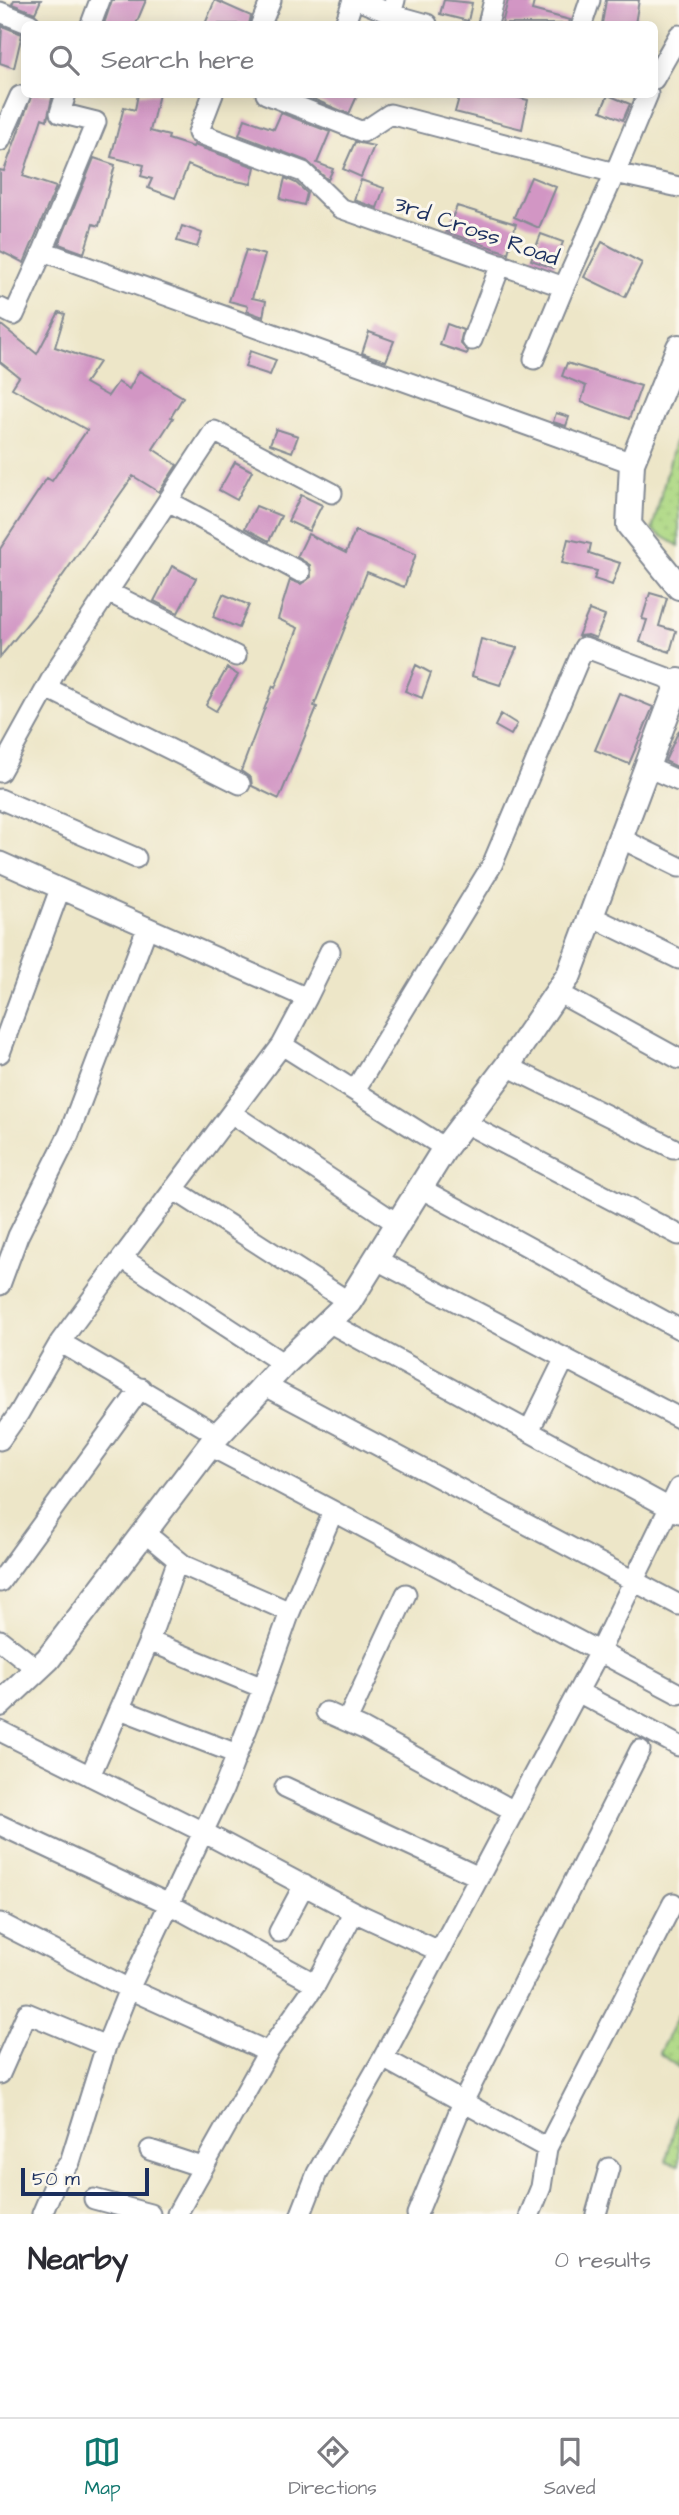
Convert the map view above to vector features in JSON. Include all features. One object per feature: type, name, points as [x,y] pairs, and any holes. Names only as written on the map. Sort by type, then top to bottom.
[{"type":"street","points":[[92,21],[100,0]]},
{"type":"street","points":[[262,21],[271,0]]},
{"type":"street","points":[[346,21],[353,0]]},
{"type":"street","points":[[358,0],[393,7],[421,21]]},
{"type":"street","points":[[489,21],[494,0]]},
{"type":"street","points":[[583,21],[590,0]]},
{"type":"street","points":[[0,12],[22,21]]},
{"type":"street","points":[[658,72],[679,35]]},
{"type":"street","points":[[0,141],[20,96]]},
{"type":"street","points":[[0,308],[14,315],[96,122],[60,113],[65,98]]},
{"type":"street","name":"3rd Cross Road","points":[[211,98],[198,133],[303,172],[340,208],[564,287],[646,98]]},
{"type":"street","points":[[276,98],[363,132],[390,114],[615,173],[679,187]]},
{"type":"street","points":[[43,251],[632,463]]},
{"type":"street","points":[[472,340],[501,264]]},
{"type":"street","points":[[534,359],[564,287]]},
{"type":"street","points":[[679,347],[632,463],[629,525],[679,587]]},
{"type":"street","points":[[0,772],[47,688],[214,431],[332,494]]},
{"type":"street","points":[[168,501],[300,572]]},
{"type":"street","points":[[108,592],[236,656]]},
{"type":"street","points":[[0,1704],[48,1660],[214,1440],[284,1364],[349,1301],[445,1148],[507,1066],[569,975],[679,682],[584,647],[492,866],[355,1090]]},
{"type":"street","points":[[47,688],[240,784]]},
{"type":"street","points":[[647,766],[679,781]]},
{"type":"street","points":[[0,799],[136,858]]},
{"type":"street","points":[[620,838],[679,867]]},
{"type":"street","points":[[0,862],[307,998]]},
{"type":"street","points":[[0,1054],[60,889]]},
{"type":"street","points":[[591,916],[679,959]]},
{"type":"street","points":[[0,1285],[18,1236],[68,1134],[147,928]]},
{"type":"street","points":[[0,1440],[19,1413],[60,1342],[282,1045],[330,951]]},
{"type":"street","points":[[557,992],[679,1059]]},
{"type":"street","points":[[282,1045],[445,1148]]},
{"type":"street","points":[[507,1066],[673,1148]]},
{"type":"street","points":[[231,1113],[398,1224]]},
{"type":"street","points":[[464,1122],[679,1235]]},
{"type":"street","points":[[420,1188],[679,1329]]},
{"type":"street","points":[[173,1189],[349,1301]]},
{"type":"street","points":[[121,1258],[284,1364]]},
{"type":"street","points":[[375,1259],[679,1418]]},
{"type":"street","points":[[327,1322],[674,1511]]},
{"type":"street","points":[[60,1342],[141,1388],[214,1440],[333,1512],[679,1694]]},
{"type":"street","points":[[528,1432],[565,1358]]},
{"type":"street","points":[[264,1385],[679,1605]]},
{"type":"street","points":[[0,1581],[141,1388]]},
{"type":"street","points":[[301,2214],[317,2173],[383,2058],[578,1692],[633,1582],[674,1511],[679,1488]]},
{"type":"street","points":[[42,2214],[55,2181],[70,2162],[106,2046],[129,1989],[237,1754],[290,1612],[333,1512]]},
{"type":"street","points":[[145,1533],[177,1562],[290,1612]]},
{"type":"street","points":[[90,1776],[149,1641],[177,1562]]},
{"type":"street","points":[[347,1721],[406,1594]]},
{"type":"street","points":[[0,1640],[37,1670]]},
{"type":"street","points":[[149,1641],[263,1688]]},
{"type":"street","points":[[578,1692],[679,1746]]},
{"type":"street","points":[[120,1709],[237,1754]]},
{"type":"street","points":[[327,1712],[514,1811]]},
{"type":"street","points":[[0,1731],[203,1832],[354,1912],[439,1951]]},
{"type":"street","points":[[417,2214],[463,2102],[640,1751]]},
{"type":"street","points":[[285,1787],[479,1877]]},
{"type":"street","points":[[0,1825],[169,1904],[316,1984]]},
{"type":"street","points":[[278,1931],[304,1885]]},
{"type":"street","points":[[530,2214],[541,2187],[547,2148],[673,1903]]},
{"type":"street","points":[[177,2214],[268,2052],[316,1984],[354,1912]]},
{"type":"street","points":[[0,1923],[129,1989],[268,2052]]},
{"type":"street","points":[[0,2074],[27,2013],[106,2046]]},
{"type":"street","points":[[383,2058],[547,2148]]},
{"type":"street","points":[[150,2150],[202,2167]]},
{"type":"street","points":[[596,2214],[609,2168]]},
{"type":"street","points":[[94,2199],[150,2214]]},
{"type":"green space","points":[[679,426],[679,546],[652,530]]},
{"type":"green space","points":[[679,2014],[679,2068],[659,2053]]},
{"type":"green space","points":[[679,2109],[679,2165],[666,2161]]},
{"type":"building","points":[[14,0],[41,0],[35,13],[12,4]]},
{"type":"building","points":[[112,0],[146,0],[137,21],[105,21]]},
{"type":"building","points":[[215,0],[251,16],[250,21],[206,21]]},
{"type":"building","points":[[444,0],[472,3],[468,21],[440,14]]},
{"type":"building","points":[[508,0],[534,2],[532,10],[570,20],[570,21],[503,21]]},
{"type":"building","points":[[606,0],[639,0],[636,21],[602,21]]},
{"type":"building","points":[[2,26],[21,34],[21,38],[14,68],[0,63]]},
{"type":"building","points":[[31,98],[52,98],[47,120],[42,118],[23,176],[56,187],[24,263],[0,251],[0,170],[4,171]]},
{"type":"building","points":[[137,98],[158,98],[150,131],[255,167],[251,184],[217,177],[188,165],[175,198],[148,188],[152,179],[141,176],[144,165],[111,157],[124,107],[135,110]]},
{"type":"building","points":[[311,98],[356,98],[349,114]]},
{"type":"building","points":[[459,98],[528,100],[522,129],[455,112]]},
{"type":"building","points":[[607,98],[615,98],[630,104],[623,120],[601,111]]},
{"type":"building","points":[[281,113],[330,132],[317,163],[333,169],[328,180],[307,161],[239,135],[245,119],[274,129]]},
{"type":"building","points":[[355,142],[374,146],[361,177],[343,169]]},
{"type":"building","points":[[94,158],[115,165],[99,226],[93,224],[84,253],[59,244]]},
{"type":"building","points":[[531,177],[556,187],[539,228],[514,217]]},
{"type":"building","points":[[285,178],[307,193],[304,205],[280,199]]},
{"type":"building","points":[[361,180],[384,188],[377,208],[354,200]]},
{"type":"building","points":[[457,206],[516,224],[508,253],[446,232]]},
{"type":"building","points":[[182,226],[202,233],[197,247],[177,241]]},
{"type":"building","points":[[541,234],[563,242],[553,268],[531,260]]},
{"type":"building","points":[[602,242],[642,263],[625,297],[584,277]]},
{"type":"building","points":[[246,250],[265,255],[252,298],[266,301],[263,317],[247,311],[248,306],[229,301]]},
{"type":"building","points":[[59,312],[65,314],[55,347],[99,362],[85,383],[108,396],[118,382],[129,389],[139,371],[183,397],[153,449],[177,465],[159,492],[133,476],[37,612],[0,657],[0,549],[47,478],[52,481],[87,430],[12,388],[19,377],[0,362],[0,324],[37,354]]},
{"type":"building","points":[[447,324],[463,330],[460,343],[468,351],[467,354],[440,345]]},
{"type":"building","points":[[369,332],[394,341],[386,361],[362,353]]},
{"type":"building","points":[[250,351],[276,360],[270,375],[245,367]]},
{"type":"building","points":[[567,363],[641,386],[629,419],[581,402],[586,386],[562,376]]},
{"type":"building","points":[[556,413],[569,417],[566,426],[553,422]]},
{"type":"building","points":[[276,429],[298,436],[292,452],[270,444]]},
{"type":"building","points":[[235,462],[252,471],[237,500],[219,490]]},
{"type":"building","points":[[301,495],[322,505],[309,531],[288,521]]},
{"type":"building","points":[[256,506],[281,516],[269,541],[245,528]]},
{"type":"building","points":[[355,531],[416,554],[404,587],[367,572],[314,706],[317,707],[279,799],[252,786],[251,778],[241,771],[298,628],[278,619],[290,580],[301,584],[311,577],[310,565],[297,557],[308,534],[346,553]]},
{"type":"building","points":[[568,539],[591,544],[589,553],[620,563],[612,585],[594,579],[597,571],[562,563]]},
{"type":"building","points":[[172,566],[196,578],[178,613],[154,601]]},
{"type":"building","points":[[650,593],[667,598],[659,626],[676,631],[670,652],[640,642],[647,620],[642,619]]},
{"type":"building","points":[[223,594],[249,605],[239,628],[213,617]]},
{"type":"building","points":[[589,610],[605,616],[596,638],[578,636]]},
{"type":"building","points":[[481,639],[517,648],[500,685],[472,676]]},
{"type":"building","points":[[416,665],[431,673],[422,698],[405,691]]},
{"type":"building","points":[[227,668],[238,675],[216,711],[206,705]]},
{"type":"building","points":[[619,693],[653,707],[629,764],[595,750]]},
{"type":"building","points":[[501,714],[517,724],[511,735],[495,726]]},
{"type":"building","points":[[679,730],[679,768],[665,761]]}]
